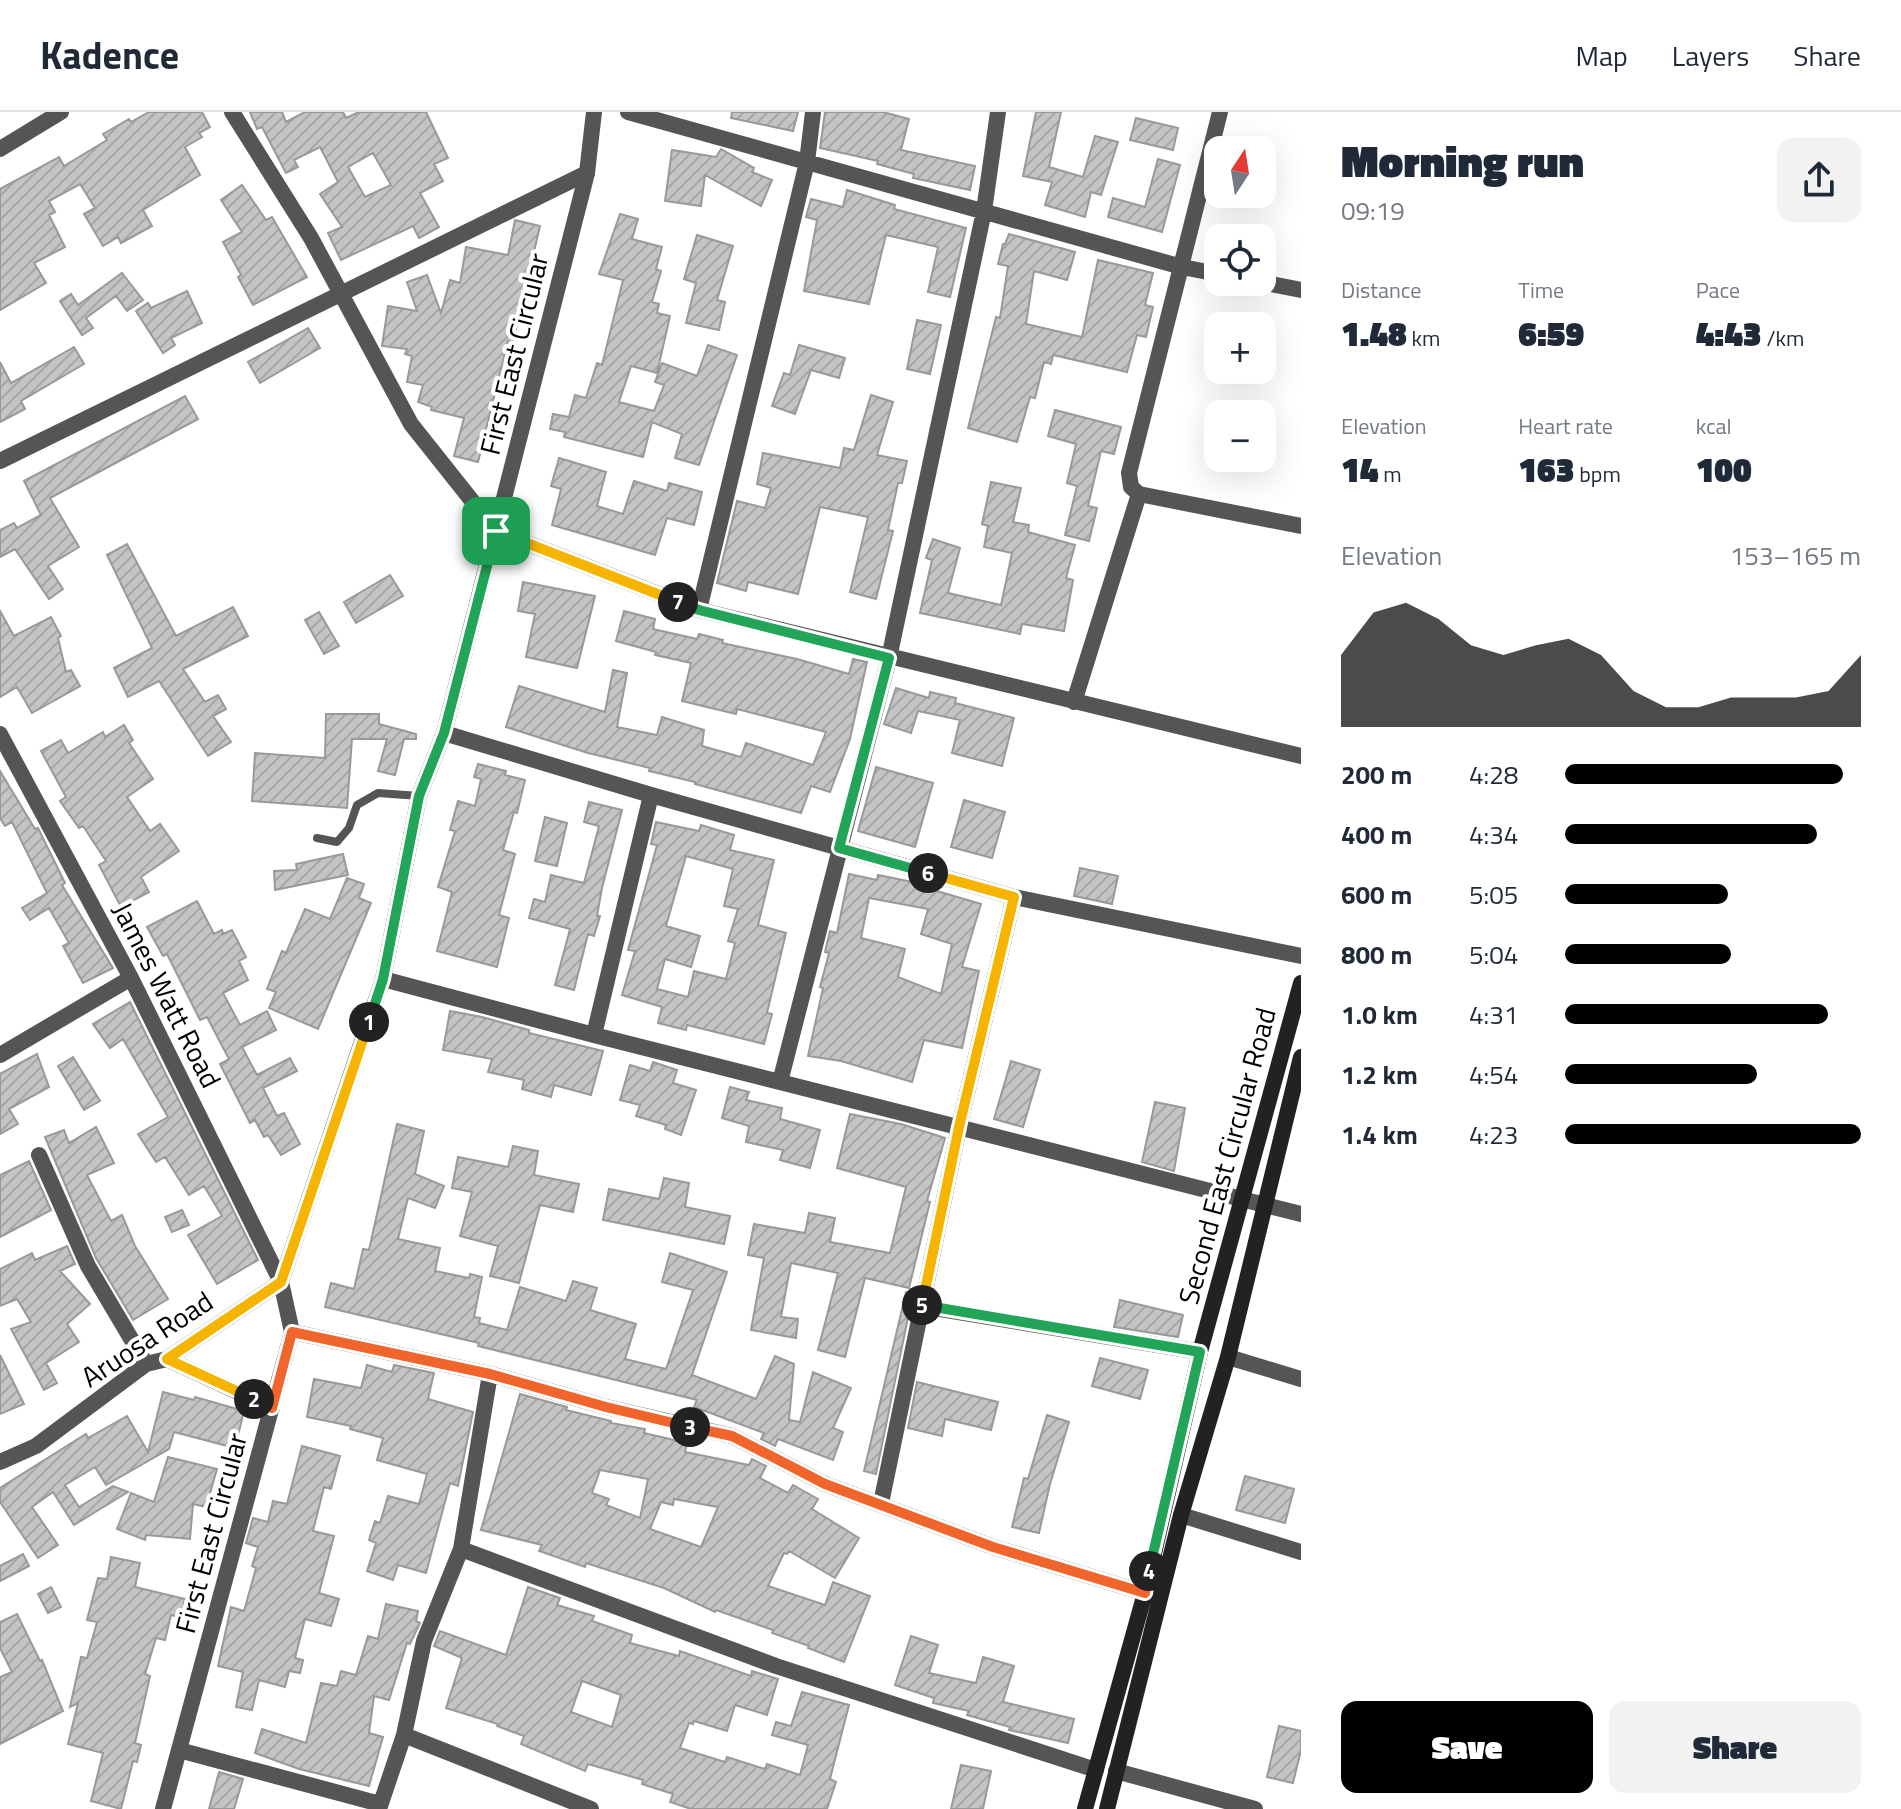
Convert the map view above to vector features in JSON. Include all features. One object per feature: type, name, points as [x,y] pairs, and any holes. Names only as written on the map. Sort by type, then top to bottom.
[{"type":"main road","name":"Second East Circular Road","points":[[1085,1809],[1145,1593],[1200,1352],[1301,983]]},
{"type":"main road","name":"Second East Circular Road","points":[[1107,1809],[1181,1515],[1228,1357],[1263,1203],[1301,1057]]},
{"type":"street","points":[[0,149],[61,112]]},
{"type":"street","points":[[232,112],[311,238],[411,424],[496,531],[699,610],[1301,756]]},
{"type":"street","name":"First East Circular","points":[[163,1809],[292,1332],[281,1282],[383,979],[419,796],[444,733],[496,531],[587,173],[594,112]]},
{"type":"street","points":[[628,112],[1204,271]]},
{"type":"street","points":[[699,610],[807,162],[813,112]]},
{"type":"street","points":[[780,1082],[889,658],[984,211],[998,112]]},
{"type":"street","points":[[1220,112],[1129,473],[1131,487],[1139,494],[1301,526]]},
{"type":"street","points":[[0,461],[587,173]]},
{"type":"street","points":[[1276,285],[1301,290]]},
{"type":"street","points":[[1074,702],[1139,494]]},
{"type":"street","points":[[444,733],[1014,897],[1301,956]]},
{"type":"street","name":"James Watt Road","points":[[1,738],[131,978],[281,1282]]},
{"type":"street","points":[[594,1035],[651,795]]},
{"type":"street","points":[[881,1503],[959,1127],[1014,897]]},
{"type":"street","points":[[0,1055],[131,978]]},
{"type":"street","points":[[383,979],[1301,1214]]},
{"type":"street","points":[[39,1155],[88,1266],[146,1364]]},
{"type":"street","name":"Aruosa Road","points":[[0,1460],[36,1446],[146,1364],[167,1359],[281,1282]]},
{"type":"street","points":[[922,1306],[1200,1352]]},
{"type":"street","points":[[292,1332],[490,1374],[606,1407],[732,1436],[825,1484],[993,1547],[1145,1593]]},
{"type":"street","points":[[1228,1357],[1301,1379]]},
{"type":"street","points":[[167,1359],[272,1408]]},
{"type":"street","points":[[179,1750],[380,1807],[404,1735],[424,1641],[461,1549],[490,1374]]},
{"type":"street","points":[[1181,1515],[1301,1552]]},
{"type":"street","points":[[461,1549],[776,1666],[1096,1770]]},
{"type":"street","points":[[404,1735],[591,1809]]},
{"type":"street","points":[[1116,1771],[1255,1809]]},
{"type":"lane","points":[[317,838],[337,842],[349,828],[357,805],[378,793],[419,796]]},
{"type":"building","points":[[149,112],[202,112],[210,127],[199,133],[202,137],[185,147],[200,175],[143,210],[152,226],[121,243],[118,237],[103,246],[84,214],[95,208],[80,184],[49,201],[55,212],[49,215],[65,247],[34,263],[46,283],[0,310],[0,189],[59,157],[64,166],[107,140],[103,134]]},
{"type":"building","points":[[250,112],[282,112],[286,122],[305,112],[343,112],[346,118],[359,112],[426,112],[448,158],[434,164],[443,181],[420,193],[439,227],[419,238],[413,226],[341,260],[328,233],[342,227],[320,194],[338,182],[320,147],[294,160],[298,167],[286,173],[262,127],[257,129]],"holes":[[[373,153],[391,185],[365,197],[348,167]]]},
{"type":"building","points":[[732,112],[798,112],[793,131],[731,118]]},
{"type":"building","points":[[825,112],[883,112],[909,119],[901,150],[975,166],[970,190],[913,178],[914,174],[877,164],[878,161],[820,148]]},
{"type":"building","points":[[1036,112],[1061,112],[1049,167],[1083,177],[1095,136],[1118,142],[1101,195],[1091,192],[1085,217],[1045,205],[1052,182],[1023,176]]},
{"type":"building","points":[[1136,118],[1178,128],[1173,150],[1130,140]]},
{"type":"building","points":[[721,149],[754,168],[752,172],[772,180],[761,206],[705,175],[701,206],[665,201],[672,150],[716,157]]},
{"type":"building","points":[[1158,159],[1180,165],[1162,232],[1108,217],[1113,198],[1145,207]]},
{"type":"building","points":[[242,185],[266,220],[272,217],[307,277],[253,305],[223,242],[242,232],[221,200]]},
{"type":"building","points":[[847,190],[895,205],[894,209],[966,228],[950,297],[928,292],[938,247],[886,235],[869,304],[804,291],[817,220],[806,217],[811,199],[843,207]]},
{"type":"building","points":[[620,214],[638,219],[632,239],[662,247],[656,269],[661,271],[652,302],[659,304],[657,313],[670,316],[657,373],[631,366],[619,402],[654,411],[664,385],[655,382],[662,363],[697,376],[708,345],[737,355],[699,465],[675,458],[682,434],[652,422],[643,457],[564,437],[565,432],[550,429],[553,414],[569,417],[575,395],[586,398],[597,363],[602,365],[623,280],[599,274]]},
{"type":"building","points":[[515,220],[540,226],[513,342],[508,341],[478,462],[454,456],[464,418],[431,410],[432,407],[418,402],[423,385],[407,382],[412,356],[405,354],[407,349],[382,346],[388,306],[417,311],[407,282],[427,275],[441,313],[450,280],[460,283],[466,247],[508,255]]},
{"type":"building","points":[[1009,234],[1075,252],[1067,280],[1034,271],[1026,324],[1082,337],[1098,260],[1153,273],[1145,305],[1153,307],[1146,337],[1137,335],[1127,372],[1053,355],[1051,364],[1044,362],[1035,398],[1030,397],[1017,442],[968,428],[996,317],[1000,318],[1008,266],[998,264]]},
{"type":"building","points":[[697,235],[733,246],[717,300],[725,302],[719,330],[686,323],[696,283],[684,279]]},
{"type":"building","points":[[122,273],[143,300],[127,311],[116,296],[86,318],[93,328],[82,335],[60,301],[71,294],[78,305]]},
{"type":"building","points":[[187,291],[202,323],[171,338],[175,345],[163,353],[136,311],[148,303],[151,308]]},
{"type":"building","points":[[917,320],[941,325],[930,374],[907,369]]},
{"type":"building","points":[[308,328],[320,348],[260,383],[248,362]]},
{"type":"building","points":[[799,345],[845,358],[839,378],[811,370],[795,414],[772,406],[784,373],[790,375]]},
{"type":"building","points":[[74,347],[84,364],[21,401],[25,409],[0,422],[0,362],[11,383]]},
{"type":"building","points":[[871,395],[893,402],[877,455],[907,461],[902,483],[898,483],[888,530],[893,531],[876,599],[850,592],[868,517],[820,507],[798,594],[748,582],[746,591],[717,583],[737,501],[765,508],[771,488],[757,484],[763,453],[840,468],[844,448],[854,450]]},
{"type":"building","points":[[185,396],[198,419],[50,498],[79,547],[48,566],[63,589],[49,599],[15,549],[0,557],[0,530],[14,523],[17,528],[41,515],[24,481]]},
{"type":"building","points":[[1055,410],[1121,427],[1114,454],[1101,451],[1088,506],[1097,508],[1089,541],[1065,535],[1077,486],[1067,483],[1076,444],[1048,436]]},
{"type":"building","points":[[559,458],[606,472],[597,506],[623,514],[634,481],[667,491],[669,483],[702,492],[694,525],[667,518],[655,555],[552,525],[561,489],[551,486]]},
{"type":"building","points":[[991,482],[1021,488],[1013,522],[1029,525],[1028,532],[1075,545],[1066,578],[1073,580],[1064,631],[1022,624],[1020,634],[920,613],[932,560],[926,558],[933,539],[960,548],[948,593],[1001,605],[1012,553],[984,547],[988,526],[982,524]]},
{"type":"building","points":[[127,544],[176,636],[233,607],[248,636],[183,669],[205,702],[218,695],[226,709],[213,716],[231,742],[208,756],[159,681],[128,697],[114,668],[152,648],[107,555]]},
{"type":"building","points":[[390,575],[403,596],[356,623],[344,602]]},
{"type":"building","points":[[523,582],[595,596],[577,668],[526,657],[535,614],[518,611]]},
{"type":"building","points":[[0,611],[14,636],[51,617],[61,636],[58,638],[66,672],[71,670],[80,686],[32,713],[17,687],[0,697]]},
{"type":"building","points":[[624,611],[655,619],[653,629],[697,639],[699,634],[723,640],[722,643],[849,674],[853,659],[867,662],[850,739],[830,792],[811,786],[801,813],[506,727],[519,686],[605,712],[613,670],[627,673],[617,727],[657,735],[662,717],[704,730],[702,746],[741,757],[746,743],[813,765],[826,732],[737,709],[736,714],[682,701],[691,663],[655,655],[656,652],[616,641]]},
{"type":"building","points":[[319,612],[339,646],[324,654],[305,620]]},
{"type":"building","points":[[896,688],[929,698],[930,692],[956,698],[955,703],[1014,718],[1002,766],[952,753],[960,720],[918,711],[911,733],[884,724]]},
{"type":"building","points":[[326,714],[379,714],[379,724],[416,734],[416,739],[404,739],[395,775],[378,771],[387,739],[352,739],[347,808],[252,801],[255,753],[325,758]]},
{"type":"building","points":[[124,725],[133,740],[129,743],[153,779],[127,797],[150,831],[160,824],[179,851],[141,877],[149,892],[121,907],[99,865],[106,861],[83,826],[79,828],[60,801],[66,797],[41,751],[61,740],[68,753],[103,732],[105,737]]},
{"type":"building","points":[[478,764],[525,780],[503,850],[515,854],[499,915],[509,918],[497,967],[437,951],[452,892],[438,887],[455,831],[450,830],[458,801],[475,806],[481,779],[474,777]]},
{"type":"building","points":[[876,767],[933,783],[915,847],[858,831]]},
{"type":"building","points":[[0,771],[35,829],[38,828],[65,883],[62,885],[113,968],[83,983],[63,946],[69,943],[49,908],[30,920],[22,908],[47,893],[12,822],[5,826],[0,818]]},
{"type":"building","points":[[964,800],[1005,812],[992,858],[951,847]]},
{"type":"building","points":[[589,802],[622,810],[602,888],[597,916],[600,916],[594,936],[588,934],[574,990],[555,985],[570,929],[529,918],[534,899],[545,902],[551,875],[584,883],[599,826],[584,822]]},
{"type":"building","points":[[545,817],[567,823],[557,866],[535,861]]},
{"type":"building","points":[[656,822],[699,831],[701,825],[734,835],[730,850],[774,860],[758,925],[786,933],[767,1013],[772,1014],[764,1044],[687,1025],[686,1030],[658,1023],[662,1007],[622,995],[635,951],[628,950],[657,845],[651,844]],"holes":[[[686,856],[733,869],[724,906],[738,909],[728,941],[735,943],[726,979],[694,971],[688,997],[657,989],[665,959],[691,967],[700,936],[666,926]]]},
{"type":"building","points":[[343,854],[348,875],[275,890],[274,871],[297,870],[296,864]]},
{"type":"building","points":[[1080,868],[1118,876],[1112,904],[1074,896]]},
{"type":"building","points":[[849,874],[877,880],[878,875],[913,882],[981,904],[962,967],[979,971],[962,1048],[924,1040],[912,1082],[841,1061],[808,1056],[829,953],[825,952],[830,931],[837,933]],"holes":[[[869,898],[928,909],[921,934],[952,944],[941,994],[898,977],[905,949],[861,938]]]},
{"type":"building","points":[[347,878],[364,884],[359,898],[371,903],[318,1029],[269,1008],[276,992],[267,989],[282,951],[286,953],[305,909],[330,919]]},
{"type":"building","points":[[197,901],[214,934],[232,930],[246,957],[239,961],[248,980],[223,993],[240,1025],[267,1011],[276,1030],[242,1047],[257,1075],[290,1058],[297,1071],[263,1088],[277,1116],[284,1113],[300,1144],[281,1155],[268,1135],[264,1137],[255,1120],[250,1123],[220,1064],[229,1059],[207,1017],[200,1020],[167,954],[163,956],[147,927]]},
{"type":"building","points":[[130,1002],[258,1260],[217,1284],[188,1235],[222,1216],[204,1186],[189,1195],[165,1157],[156,1162],[138,1134],[168,1117],[123,1039],[110,1048],[93,1024]]},
{"type":"building","points":[[450,1011],[603,1051],[591,1095],[554,1085],[551,1097],[522,1089],[524,1080],[488,1072],[492,1059],[443,1050]]},
{"type":"building","points":[[37,1054],[49,1087],[9,1109],[18,1124],[0,1134],[0,1074]]},
{"type":"building","points":[[73,1057],[100,1101],[84,1110],[58,1066]]},
{"type":"building","points":[[1011,1061],[1040,1070],[1023,1127],[994,1119]]},
{"type":"building","points":[[653,1062],[677,1070],[673,1083],[696,1090],[681,1135],[665,1129],[666,1125],[636,1116],[640,1105],[620,1100],[630,1065],[650,1071]]},
{"type":"building","points":[[730,1087],[749,1092],[746,1100],[782,1108],[780,1119],[820,1130],[810,1168],[780,1160],[783,1150],[746,1142],[749,1126],[722,1118]]},
{"type":"building","points":[[1155,1102],[1185,1108],[1174,1171],[1142,1162]]},
{"type":"building","points":[[850,1114],[901,1124],[945,1138],[927,1201],[930,1202],[909,1288],[865,1278],[845,1357],[818,1350],[838,1273],[791,1263],[781,1317],[798,1319],[796,1338],[751,1330],[764,1258],[748,1255],[754,1224],[805,1233],[809,1213],[835,1218],[830,1242],[890,1253],[906,1187],[837,1168]]},
{"type":"building","points":[[397,1124],[424,1131],[415,1174],[444,1186],[435,1208],[408,1198],[398,1239],[440,1248],[435,1271],[469,1278],[470,1274],[482,1277],[474,1317],[480,1318],[479,1323],[507,1330],[520,1287],[566,1301],[573,1281],[597,1288],[590,1310],[636,1324],[625,1359],[666,1369],[693,1290],[662,1282],[670,1253],[727,1272],[692,1375],[756,1399],[775,1356],[794,1364],[789,1420],[800,1422],[813,1372],[851,1388],[833,1428],[843,1432],[833,1460],[778,1439],[775,1446],[761,1439],[764,1433],[694,1407],[697,1400],[478,1346],[479,1343],[325,1307],[331,1283],[354,1289],[363,1249],[369,1250]]},
{"type":"building","points":[[96,1127],[114,1163],[87,1175],[111,1221],[122,1215],[135,1246],[168,1299],[133,1320],[96,1258],[45,1137],[64,1130],[69,1143]]},
{"type":"building","points":[[513,1146],[538,1151],[534,1175],[579,1184],[573,1212],[540,1205],[519,1283],[490,1276],[498,1246],[460,1236],[472,1192],[452,1188],[458,1157],[508,1167]]},
{"type":"building","points":[[29,1161],[51,1210],[0,1237],[0,1175]]},
{"type":"building","points":[[664,1178],[689,1183],[685,1207],[730,1216],[724,1244],[603,1220],[609,1189],[659,1199]]},
{"type":"building","points":[[182,1210],[189,1225],[172,1232],[165,1217]]},
{"type":"building","points":[[67,1246],[75,1264],[60,1271],[90,1304],[67,1324],[79,1342],[46,1363],[57,1383],[44,1390],[11,1329],[31,1322],[17,1299],[0,1306],[0,1269],[32,1253],[35,1260]]},
{"type":"building","points":[[906,1292],[913,1293],[876,1474],[864,1471]]},
{"type":"building","points":[[1120,1300],[1183,1315],[1178,1337],[1114,1327]]},
{"type":"building","points":[[0,1355],[24,1404],[0,1414]]},
{"type":"building","points":[[1100,1358],[1148,1370],[1140,1399],[1092,1386]]},
{"type":"building","points":[[367,1365],[392,1372],[394,1365],[434,1373],[428,1399],[473,1412],[458,1486],[450,1483],[426,1573],[398,1565],[393,1580],[367,1571],[376,1543],[369,1540],[375,1521],[380,1523],[388,1496],[419,1504],[427,1474],[377,1460],[383,1438],[350,1429],[351,1426],[307,1417],[314,1379],[361,1388]]},
{"type":"building","points":[[917,1382],[998,1402],[991,1430],[945,1419],[942,1436],[908,1428]]},
{"type":"building","points":[[163,1392],[194,1400],[195,1397],[244,1411],[235,1448],[174,1432],[169,1449],[106,1485],[95,1467],[65,1485],[79,1507],[113,1486],[128,1492],[74,1525],[53,1492],[32,1507],[58,1545],[38,1558],[0,1502],[0,1488],[86,1434],[88,1438],[127,1416],[148,1452]]},
{"type":"building","points":[[520,1394],[611,1423],[645,1429],[644,1433],[687,1443],[685,1452],[749,1465],[752,1459],[766,1466],[760,1478],[788,1493],[793,1485],[818,1499],[812,1509],[859,1538],[835,1578],[789,1551],[784,1553],[768,1586],[825,1605],[833,1582],[870,1596],[844,1662],[772,1633],[773,1630],[715,1612],[664,1588],[539,1551],[542,1545],[481,1530]],"holes":[[[600,1470],[648,1479],[640,1518],[606,1505],[609,1499],[592,1493]],[[674,1499],[718,1507],[701,1547],[650,1529],[661,1502],[673,1505]]]},
{"type":"building","points":[[1047,1415],[1069,1422],[1039,1533],[1012,1527],[1024,1478],[1028,1479]]},
{"type":"building","points":[[302,1446],[340,1456],[331,1489],[324,1487],[313,1531],[334,1536],[319,1593],[339,1599],[331,1626],[305,1619],[295,1658],[303,1660],[300,1673],[289,1671],[285,1687],[259,1680],[252,1710],[236,1707],[243,1672],[218,1666],[231,1607],[244,1611],[256,1568],[252,1566],[258,1547],[246,1543],[253,1518],[268,1522],[273,1501],[287,1504]]},
{"type":"building","points":[[168,1457],[217,1469],[206,1507],[193,1504],[190,1539],[146,1535],[145,1540],[117,1529],[131,1493],[154,1502]]},
{"type":"building","points":[[1245,1476],[1294,1489],[1285,1523],[1236,1510]]},
{"type":"building","points":[[23,1554],[29,1566],[0,1581],[0,1566]]},
{"type":"building","points":[[111,1557],[140,1563],[135,1587],[185,1599],[184,1603],[187,1604],[184,1618],[171,1615],[165,1640],[156,1638],[145,1674],[150,1676],[135,1743],[141,1745],[137,1762],[133,1761],[121,1809],[91,1801],[103,1753],[68,1744],[78,1703],[70,1707],[81,1657],[87,1658],[97,1622],[87,1620],[98,1578],[107,1579]]},
{"type":"building","points":[[51,1587],[61,1607],[48,1613],[38,1594]]},
{"type":"building","points":[[528,1587],[560,1598],[557,1605],[594,1616],[592,1621],[632,1635],[630,1643],[679,1656],[680,1651],[751,1676],[752,1671],[778,1679],[767,1715],[735,1705],[727,1731],[694,1721],[693,1724],[689,1723],[680,1748],[725,1762],[727,1757],[765,1769],[767,1764],[800,1775],[808,1745],[772,1735],[776,1722],[791,1726],[802,1692],[849,1705],[830,1779],[836,1782],[827,1809],[691,1809],[670,1802],[673,1794],[642,1784],[643,1780],[588,1764],[585,1771],[521,1744],[524,1736],[498,1724],[446,1708],[462,1658],[434,1646],[440,1631],[506,1655]],"holes":[[[582,1681],[621,1695],[612,1727],[571,1712]]]},
{"type":"building","points":[[386,1604],[418,1611],[416,1621],[420,1623],[410,1644],[407,1643],[389,1700],[374,1696],[369,1733],[383,1737],[369,1786],[299,1769],[255,1753],[262,1729],[306,1743],[321,1683],[337,1686],[341,1671],[356,1675],[368,1636],[378,1639]]},
{"type":"building","points":[[17,1614],[42,1660],[63,1711],[0,1744],[0,1677],[12,1672],[0,1648],[0,1622]]},
{"type":"building","points":[[911,1636],[938,1645],[929,1673],[976,1683],[983,1657],[1014,1666],[1003,1702],[1074,1719],[1068,1743],[1009,1730],[1010,1727],[967,1715],[969,1711],[933,1703],[934,1698],[895,1685]]},
{"type":"building","points":[[1279,1726],[1301,1731],[1301,1750],[1293,1783],[1267,1777]]},
{"type":"building","points":[[961,1765],[991,1771],[983,1809],[951,1809]]},
{"type":"building","points":[[219,1772],[243,1779],[234,1809],[209,1809]]},
{"type":"route","points":[[496,531],[699,610],[889,658],[839,848],[1014,897],[959,1127],[922,1306],[1200,1352],[1145,1593],[993,1547],[825,1484],[732,1436],[606,1407],[490,1374],[292,1332],[272,1408],[167,1359],[281,1282],[383,979],[419,796],[444,733],[496,531]]}]
